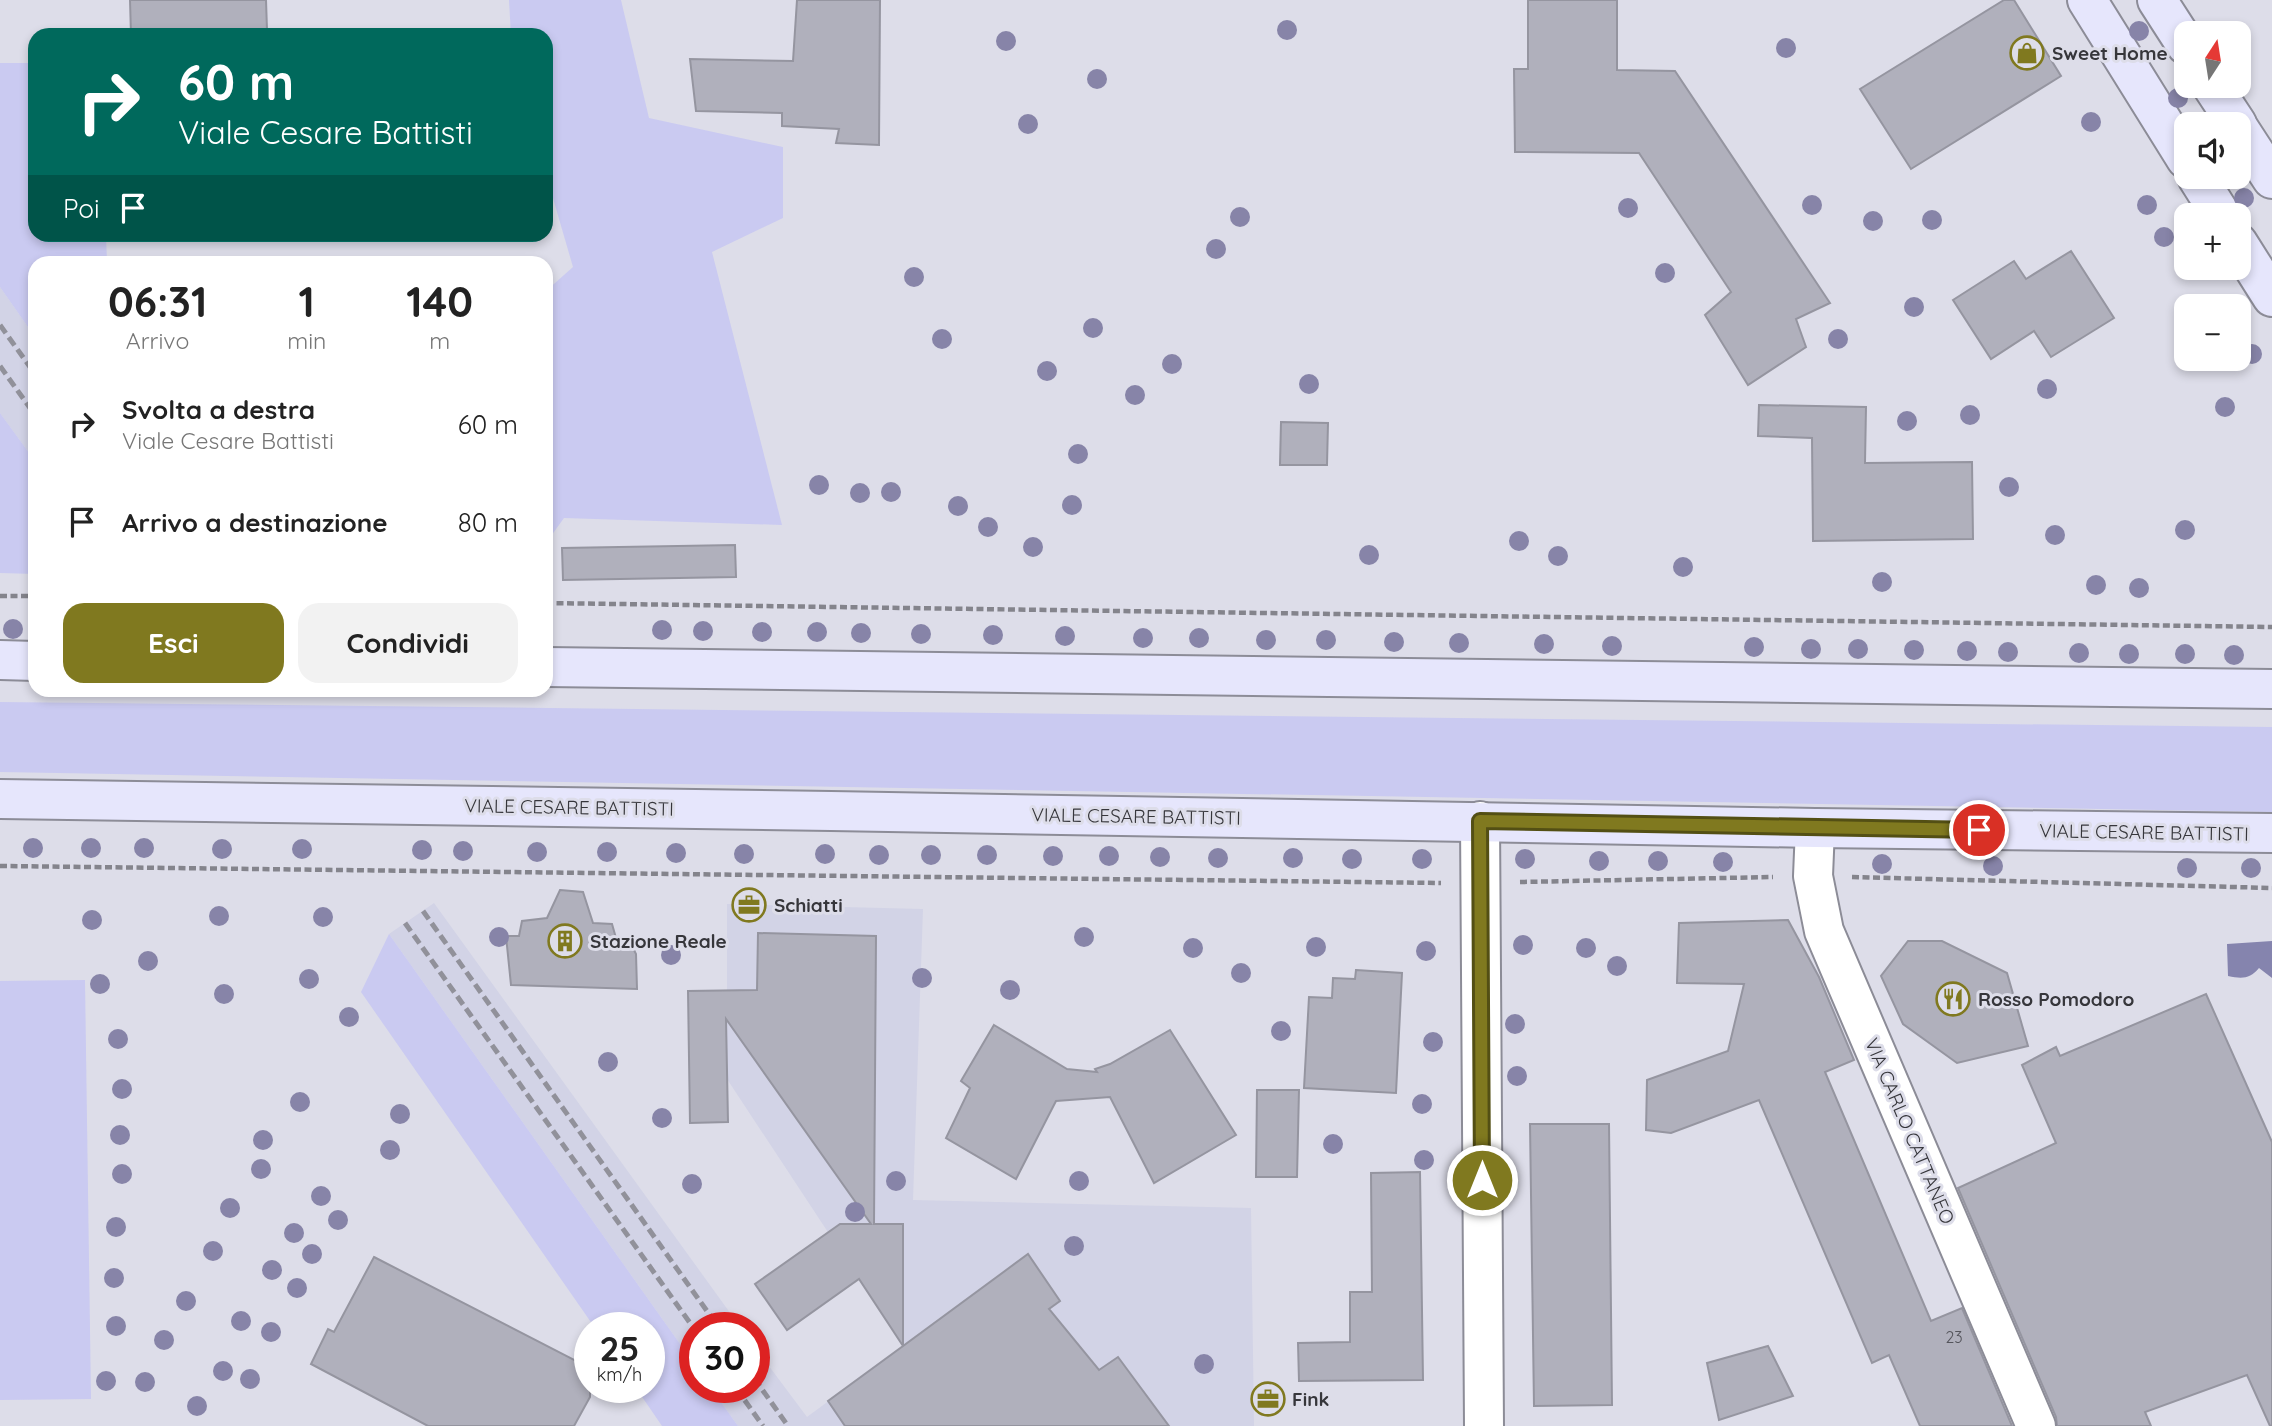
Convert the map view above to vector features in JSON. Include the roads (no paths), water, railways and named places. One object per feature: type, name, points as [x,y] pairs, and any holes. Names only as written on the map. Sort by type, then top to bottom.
[{"type":"main road","points":[[2087,0],[2174,140]]},
{"type":"main road","points":[[2157,0],[2174,26]]},
{"type":"main road","points":[[2251,147],[2272,179]]},
{"type":"main road","points":[[2251,264],[2272,297]]},
{"type":"main road","points":[[0,660],[28,661]]},
{"type":"main road","points":[[553,667],[2272,689]]},
{"type":"main road","name":"VIALE CESARE BATTISTI","points":[[0,799],[2272,833]]},
{"type":"street","points":[[1480,821],[1484,1426]]},
{"type":"street","name":"VIA CARLO CATTANEO","points":[[1815,828],[1813,876],[1824,931],[2036,1426]]},
{"type":"railway","points":[[0,325],[28,364]]},
{"type":"railway","points":[[0,366],[28,405]]},
{"type":"railway","points":[[423,911],[708,1312]]},
{"type":"railway","points":[[405,923],[682,1312]]},
{"type":"railway","points":[[770,1401],[788,1426]]},
{"type":"railway","points":[[747,1403],[763,1426]]},
{"type":"place","name":"Sweet Home","points":[[2027,53]]},
{"type":"place","name":"Schiatti","points":[[749,905]]},
{"type":"place","name":"Stazione Reale","points":[[565,941]]},
{"type":"place","name":"Rosso Pomodoro","points":[[1953,999]]},
{"type":"place","name":"Fink","points":[[1268,1399]]}]
